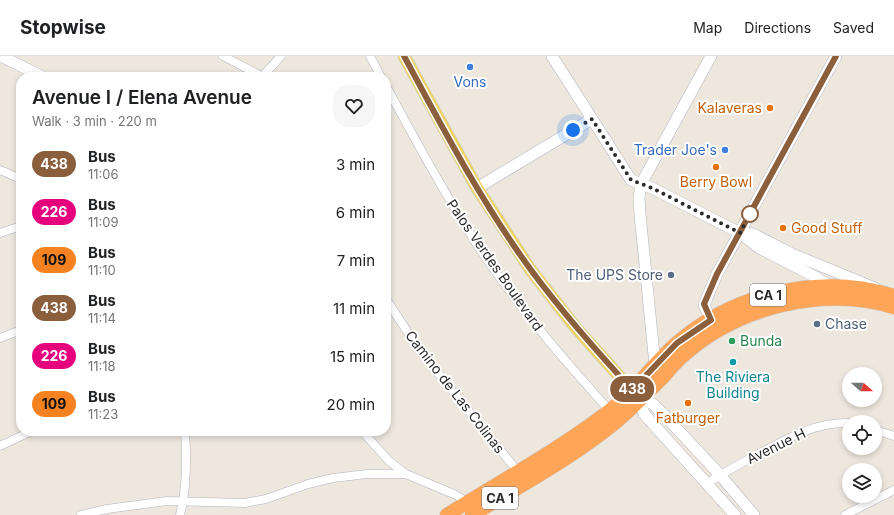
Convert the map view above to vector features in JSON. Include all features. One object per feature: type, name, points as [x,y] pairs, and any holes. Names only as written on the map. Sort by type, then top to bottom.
[{"type":"highway","name":"CA 1","points":[[523,477],[567,442],[610,411],[636,395],[655,366],[677,343],[711,320],[743,303],[763,296],[796,289],[830,286],[887,294]]},
{"type":"highway","name":"CA 1","points":[[447,515],[471,510],[523,477],[586,444],[636,395],[692,348],[730,324],[769,308],[799,301],[835,300],[872,302],[894,307]]},
{"type":"highway","points":[[692,348],[692,341],[712,328],[711,320]]},
{"type":"main road","name":"Palos Verdes Boulevard","points":[[404,56],[477,188],[530,269],[576,328],[636,395]]},
{"type":"street","points":[[1,56],[33,72]]},
{"type":"street","points":[[223,56],[253,72]]},
{"type":"street","points":[[267,72],[281,56]]},
{"type":"street","points":[[370,56],[378,72]]},
{"type":"street","points":[[552,56],[631,180],[740,233],[759,248],[830,286],[835,300]]},
{"type":"street","points":[[655,366],[640,209],[641,184],[711,56]]},
{"type":"street","points":[[711,320],[704,304],[717,274],[836,56]]},
{"type":"street","name":"Palos Verdes Boulevard","points":[[391,95],[448,198],[477,244],[533,322],[583,383],[610,411]]},
{"type":"street","points":[[477,188],[592,119]]},
{"type":"street","points":[[0,170],[16,177]]},
{"type":"street","points":[[0,233],[16,228]]},
{"type":"street","points":[[740,233],[753,234],[792,254],[870,285],[887,294]]},
{"type":"street","name":"Camino de Las Colinas","points":[[391,308],[420,351],[523,477]]},
{"type":"street","points":[[0,338],[16,332]]},
{"type":"street","name":"Palos Verdes Boulevard","points":[[636,395],[653,404],[720,474],[754,515]]},
{"type":"street","name":"Palos Verdes Boulevard","points":[[636,395],[644,414],[736,515]]},
{"type":"street","name":"Avenue H","points":[[708,483],[720,474],[796,434],[825,424],[842,423]]},
{"type":"street","points":[[882,432],[894,436]]},
{"type":"street","points":[[0,446],[21,436]]},
{"type":"street","points":[[180,515],[183,501],[186,467],[185,436]]},
{"type":"street","points":[[366,436],[389,461],[406,474],[471,510]]},
{"type":"street","points":[[80,515],[137,504],[183,501],[245,503],[266,499],[308,484],[333,478],[367,474],[406,474]]},
{"type":"street","points":[[845,515],[894,490]]},
{"type":"bus line","name":"438","points":[[404,56],[454,148],[497,221],[552,298],[576,328],[632,390],[677,343],[697,328],[711,320],[704,304],[717,274],[836,56]]},
{"type":"place","name":"Vons","points":[[470,67]]},
{"type":"place","name":"Kalaveras","points":[[770,108]]},
{"type":"place","name":"Trader Joe's","points":[[725,150]]},
{"type":"place","name":"Berry Bowl","points":[[716,167]]},
{"type":"place","name":"Good Stuff","points":[[783,228]]},
{"type":"place","name":"The UPS Store","points":[[671,275]]},
{"type":"place","name":"Chase","points":[[817,324]]},
{"type":"place","name":"Bunda","points":[[732,341]]},
{"type":"place","name":"The Riviera Building","points":[[733,362]]},
{"type":"place","name":"Fatburger","points":[[688,403]]},
{"type":"route","points":[[573,130],[592,119],[631,180],[652,188],[740,233],[751,212],[750,214]]}]
